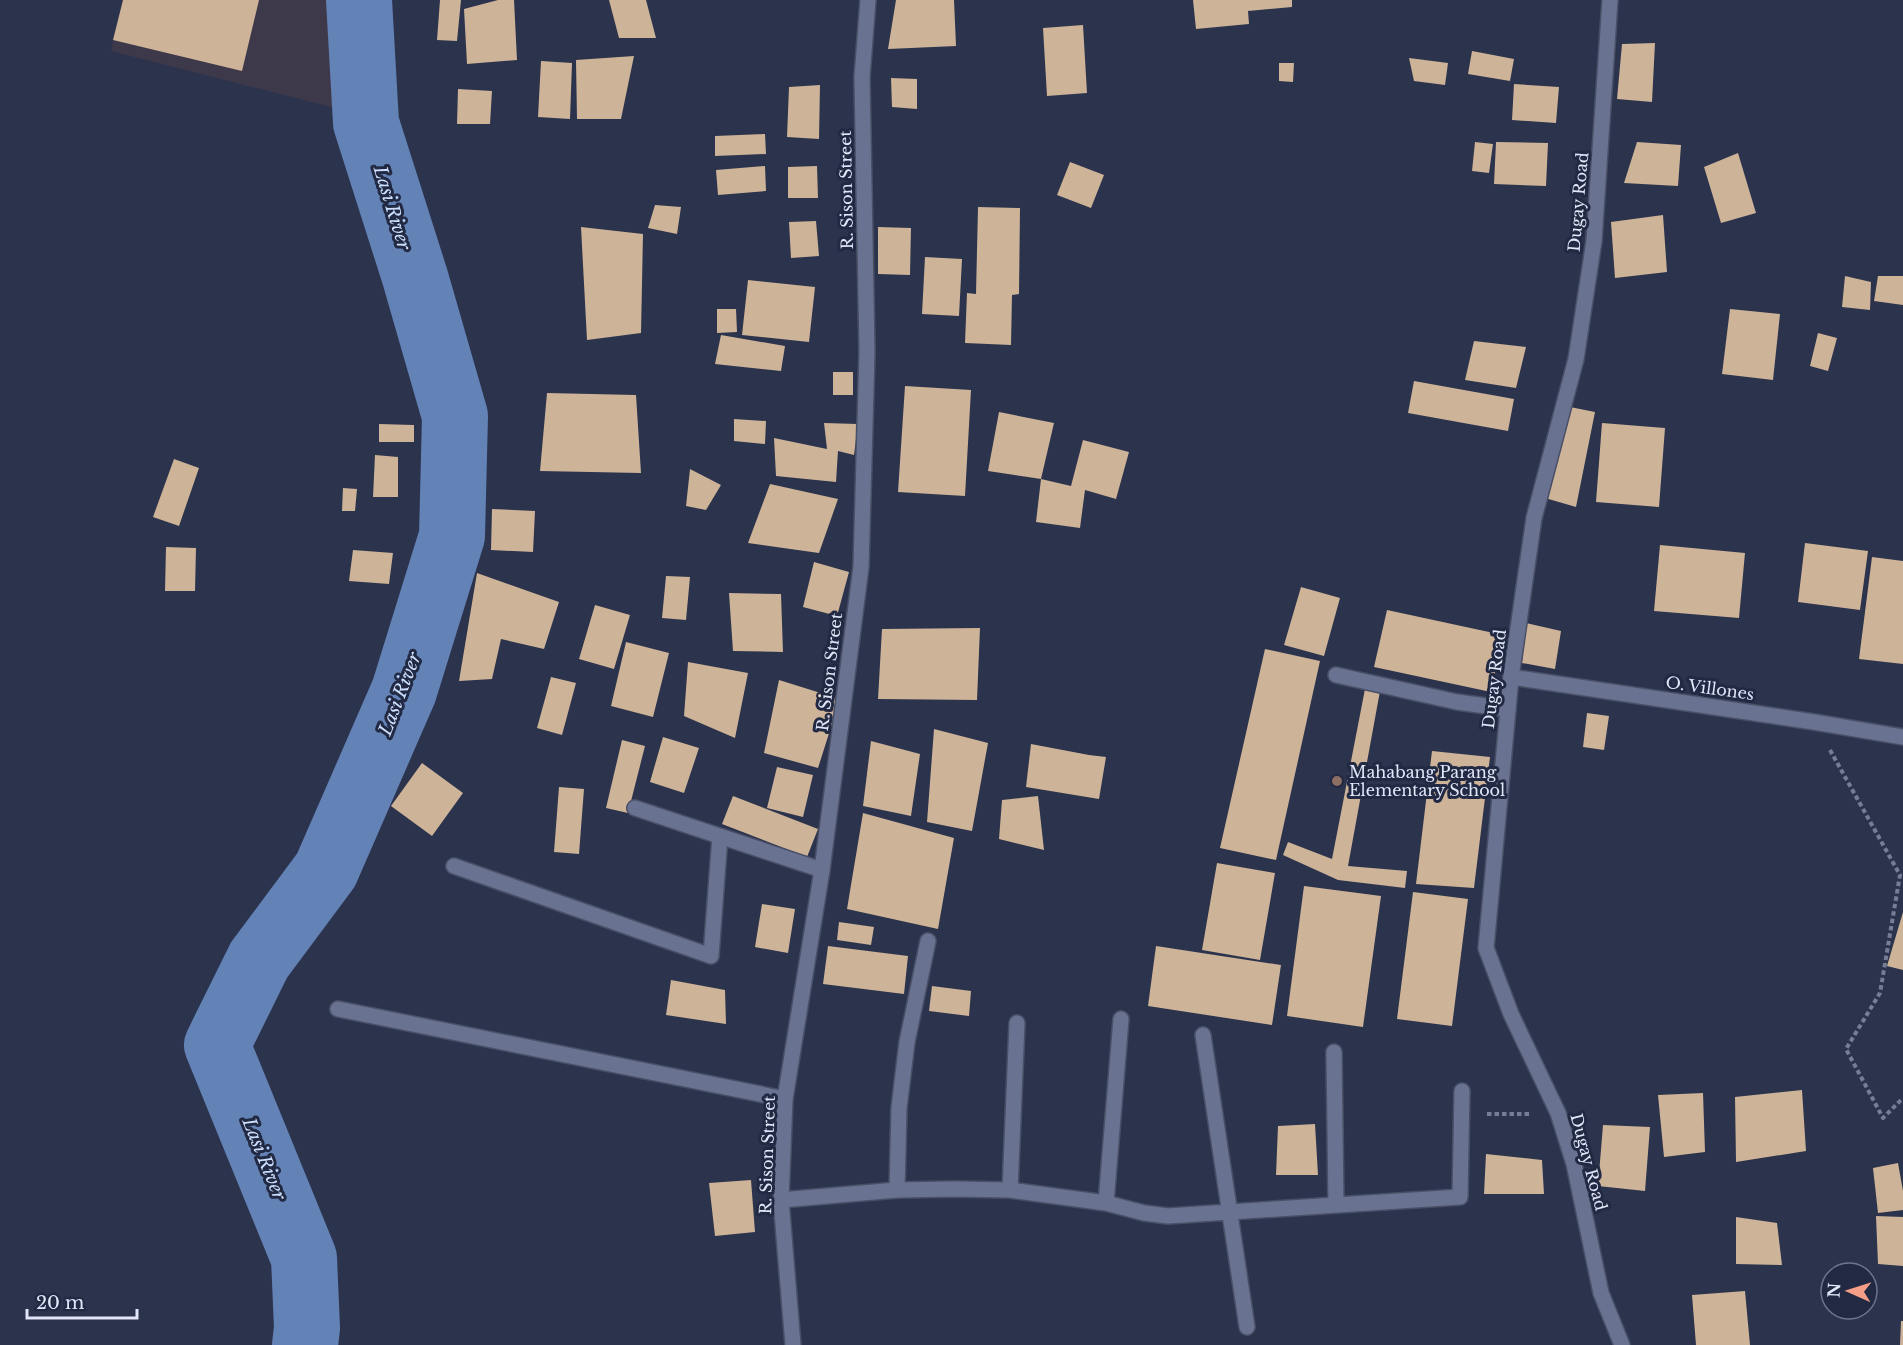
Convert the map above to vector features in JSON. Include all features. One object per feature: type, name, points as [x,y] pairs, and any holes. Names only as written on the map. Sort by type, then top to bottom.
[{"type":"street","name":"R. Sison Street","points":[[793,1345],[781,1200],[785,1099],[822,870],[861,567],[867,352],[862,77],[868,0]]},
{"type":"street","name":"Dugay Road","points":[[1610,0],[1594,241],[1576,359],[1534,518],[1511,677],[1486,948],[1511,1014],[1558,1113],[1574,1164],[1601,1293],[1622,1345]]},
{"type":"street","points":[[1336,675],[1457,702],[1508,709]]},
{"type":"street","name":"O. Villones","points":[[1511,677],[1903,737]]},
{"type":"street","points":[[635,808],[822,870]]},
{"type":"street","points":[[454,866],[711,956],[720,836]]},
{"type":"street","points":[[897,1190],[899,1108],[903,1075],[928,941]]},
{"type":"street","points":[[338,1009],[785,1099]]},
{"type":"street","points":[[1106,1203],[1120,1019]]},
{"type":"street","points":[[1010,1190],[1017,1023]]},
{"type":"street","points":[[1203,1035],[1247,1327]]},
{"type":"street","points":[[1334,1052],[1336,1205]]},
{"type":"street","points":[[781,1200],[897,1190],[1010,1190],[1106,1203],[1144,1213],[1168,1216],[1460,1197],[1462,1091]]},
{"type":"path","points":[[1814,722],[1900,875],[1880,993],[1846,1049],[1883,1118],[1903,1098]]},
{"type":"path","points":[[1462,1114],[1558,1113]]},
{"type":"shaded area","points":[[123,0],[338,0],[343,110],[111,51]]},
{"type":"building","points":[[123,0],[259,0],[242,71],[113,40]]},
{"type":"building","points":[[440,0],[461,0],[457,41],[437,40]]},
{"type":"building","points":[[498,0],[514,0],[517,60],[467,64],[464,9]]},
{"type":"building","points":[[609,0],[646,0],[656,38],[619,38]]},
{"type":"building","points":[[896,0],[954,0],[956,46],[888,49]]},
{"type":"building","points":[[1193,0],[1292,0],[1292,7],[1248,11],[1249,24],[1196,29]]},
{"type":"building","points":[[1083,25],[1087,93],[1047,96],[1043,28]]},
{"type":"building","points":[[1655,43],[1652,102],[1617,99],[1622,44]]},
{"type":"building","points":[[1472,51],[1514,59],[1510,81],[1468,74]]},
{"type":"building","points":[[634,56],[621,119],[577,119],[576,60]]},
{"type":"building","points":[[1409,58],[1448,63],[1445,85],[1414,81]]},
{"type":"building","points":[[541,61],[572,63],[570,119],[538,117]]},
{"type":"building","points":[[1279,63],[1294,63],[1293,82],[1279,81]]},
{"type":"building","points":[[891,78],[917,79],[917,109],[892,107]]},
{"type":"building","points":[[1514,84],[1559,87],[1556,123],[1512,120]]},
{"type":"building","points":[[820,85],[819,139],[787,137],[789,87]]},
{"type":"building","points":[[458,89],[492,91],[490,124],[457,124]]},
{"type":"building","points":[[765,134],[766,154],[715,156],[715,136]]},
{"type":"building","points":[[1475,142],[1493,144],[1489,173],[1472,171]]},
{"type":"building","points":[[1496,142],[1548,143],[1546,186],[1494,184]]},
{"type":"building","points":[[1637,142],[1681,145],[1678,186],[1624,183]]},
{"type":"building","points":[[1738,153],[1756,213],[1721,223],[1704,167]]},
{"type":"building","points":[[1070,162],[1104,175],[1091,208],[1057,195]]},
{"type":"building","points":[[765,166],[766,191],[718,195],[716,170]]},
{"type":"building","points":[[817,166],[818,198],[788,198],[788,167]]},
{"type":"building","points":[[655,205],[681,207],[677,234],[648,228]]},
{"type":"building","points":[[978,207],[1020,208],[1019,294],[1012,295],[1011,345],[965,343],[967,293],[976,294]]},
{"type":"building","points":[[1663,215],[1667,272],[1615,278],[1611,222]]},
{"type":"building","points":[[816,221],[819,256],[791,258],[789,222]]},
{"type":"building","points":[[581,227],[643,234],[641,333],[587,340]]},
{"type":"building","points":[[878,227],[911,228],[910,275],[878,274]]},
{"type":"building","points":[[925,257],[962,259],[959,316],[922,314]]},
{"type":"building","points":[[1845,276],[1871,282],[1870,310],[1842,307]]},
{"type":"building","points":[[1878,276],[1903,276],[1903,305],[1874,301]]},
{"type":"building","points":[[748,280],[815,287],[809,342],[742,335]]},
{"type":"building","points":[[717,309],[736,309],[737,332],[717,333]]},
{"type":"building","points":[[1730,309],[1780,314],[1773,380],[1722,374]]},
{"type":"building","points":[[1818,333],[1837,338],[1828,371],[1810,366]]},
{"type":"building","points":[[721,335],[785,346],[781,371],[715,364]]},
{"type":"building","points":[[1474,341],[1526,347],[1516,388],[1465,380]]},
{"type":"building","points":[[833,372],[853,372],[853,395],[833,395]]},
{"type":"building","points":[[1414,381],[1514,399],[1508,431],[1408,413]]},
{"type":"building","points":[[905,386],[971,390],[965,496],[898,492]]},
{"type":"building","points":[[547,393],[636,395],[641,473],[540,471]]},
{"type":"building","points":[[1570,407],[1595,412],[1576,507],[1545,498]]},
{"type":"building","points":[[999,412],[1054,423],[1041,479],[988,471]]},
{"type":"building","points":[[734,419],[766,421],[765,444],[734,441]]},
{"type":"building","points":[[824,423],[858,424],[854,455],[838,451],[836,482],[776,476],[774,438],[827,449]]},
{"type":"building","points":[[1602,423],[1665,428],[1659,507],[1596,502]]},
{"type":"building","points":[[379,424],[414,425],[414,442],[379,442]]},
{"type":"building","points":[[1083,440],[1129,452],[1116,499],[1085,490],[1080,528],[1036,522],[1041,479],[1071,486]]},
{"type":"building","points":[[375,455],[398,457],[398,497],[373,497]]},
{"type":"building","points":[[174,459],[199,468],[179,526],[153,517]]},
{"type":"building","points":[[690,469],[721,485],[706,510],[686,506]]},
{"type":"building","points":[[770,484],[838,499],[819,553],[748,543]]},
{"type":"building","points":[[343,488],[357,489],[355,511],[342,511]]},
{"type":"building","points":[[492,509],[535,511],[533,552],[491,550]]},
{"type":"building","points":[[1805,543],[1868,551],[1860,610],[1798,602]]},
{"type":"building","points":[[1660,545],[1745,553],[1739,618],[1654,611]]},
{"type":"building","points":[[166,547],[196,548],[195,591],[165,591]]},
{"type":"building","points":[[353,550],[393,553],[389,584],[349,581]]},
{"type":"building","points":[[1872,557],[1903,561],[1903,664],[1859,659]]},
{"type":"building","points":[[814,562],[849,572],[837,616],[803,607]]},
{"type":"building","points":[[477,573],[559,602],[544,649],[501,639],[492,679],[459,681]]},
{"type":"building","points":[[666,576],[690,577],[686,620],[662,618]]},
{"type":"building","points":[[1301,587],[1340,598],[1324,656],[1284,645]]},
{"type":"building","points":[[729,593],[781,594],[783,652],[733,651]]},
{"type":"building","points":[[595,605],[630,615],[614,669],[579,659]]},
{"type":"building","points":[[1387,610],[1503,635],[1491,692],[1374,667]]},
{"type":"building","points":[[1526,623],[1561,631],[1555,669],[1522,663]]},
{"type":"building","points":[[980,628],[977,700],[878,699],[882,629]]},
{"type":"building","points":[[626,642],[669,653],[653,717],[611,706]]},
{"type":"building","points":[[1265,649],[1320,661],[1276,860],[1220,848]]},
{"type":"building","points":[[688,662],[748,673],[735,738],[684,716]]},
{"type":"building","points":[[551,677],[576,683],[562,735],[537,728]]},
{"type":"building","points":[[779,680],[840,699],[818,768],[764,753]]},
{"type":"building","points":[[1365,689],[1380,691],[1348,866],[1407,871],[1405,888],[1338,880],[1283,855],[1288,842],[1332,859]]},
{"type":"building","points":[[1587,713],[1609,716],[1604,750],[1583,747]]},
{"type":"building","points":[[934,729],[988,743],[972,831],[927,822]]},
{"type":"building","points":[[663,737],[699,748],[684,793],[650,782]]},
{"type":"building","points":[[622,740],[645,746],[628,813],[606,808]]},
{"type":"building","points":[[871,741],[920,754],[911,816],[863,806]]},
{"type":"building","points":[[1031,744],[1106,757],[1099,799],[1026,787]]},
{"type":"building","points":[[1432,751],[1490,757],[1474,888],[1416,884]]},
{"type":"building","points":[[422,763],[463,793],[432,836],[391,806]]},
{"type":"building","points":[[777,767],[813,775],[803,817],[767,808]]},
{"type":"building","points":[[559,787],[584,789],[579,854],[554,852]]},
{"type":"building","points":[[733,796],[818,829],[807,857],[722,824]]},
{"type":"building","points":[[1038,796],[1044,850],[999,839],[1002,800]]},
{"type":"building","points":[[863,813],[954,838],[938,929],[847,909]]},
{"type":"building","points":[[1217,863],[1275,873],[1260,960],[1202,950]]},
{"type":"building","points":[[1304,886],[1381,896],[1363,1027],[1287,1016]]},
{"type":"building","points":[[1413,892],[1468,899],[1452,1026],[1397,1019]]},
{"type":"building","points":[[762,904],[795,909],[788,953],[755,947]]},
{"type":"building","points":[[1903,912],[1903,970],[1887,966]]},
{"type":"building","points":[[839,922],[874,927],[871,945],[837,940]]},
{"type":"building","points":[[828,946],[908,956],[904,994],[823,984]]},
{"type":"building","points":[[1156,946],[1281,965],[1272,1025],[1148,1006]]},
{"type":"building","points":[[671,980],[725,990],[726,1024],[666,1015]]},
{"type":"building","points":[[932,986],[971,991],[969,1016],[929,1011]]},
{"type":"building","points":[[1802,1090],[1806,1151],[1736,1162],[1735,1097]]},
{"type":"building","points":[[1703,1093],[1705,1152],[1664,1157],[1658,1095]]},
{"type":"building","points":[[1315,1124],[1318,1175],[1276,1175],[1278,1126]]},
{"type":"building","points":[[1603,1125],[1650,1127],[1645,1191],[1598,1186]]},
{"type":"building","points":[[1486,1154],[1542,1160],[1544,1194],[1484,1194]]},
{"type":"building","points":[[1898,1163],[1903,1191],[1903,1210],[1878,1213],[1873,1168]]},
{"type":"building","points":[[751,1180],[755,1232],[715,1236],[709,1183]]},
{"type":"building","points":[[1876,1216],[1903,1217],[1903,1266],[1879,1264]]},
{"type":"building","points":[[1736,1217],[1777,1223],[1782,1265],[1736,1264]]},
{"type":"building","points":[[1745,1291],[1750,1345],[1696,1345],[1692,1295]]},
{"type":"building","points":[[1901,1321],[1903,1321],[1903,1345],[1900,1345]]},
{"type":"waterway","name":"Lasi River","points":[[305,1345],[307,1328],[304,1258],[217,1045],[259,960],[326,870],[404,691],[452,536],[455,416],[415,277],[366,123],[359,0]]},
{"type":"place","name":"Mahabang Parang Elementary School","points":[[1337,781]]}]
